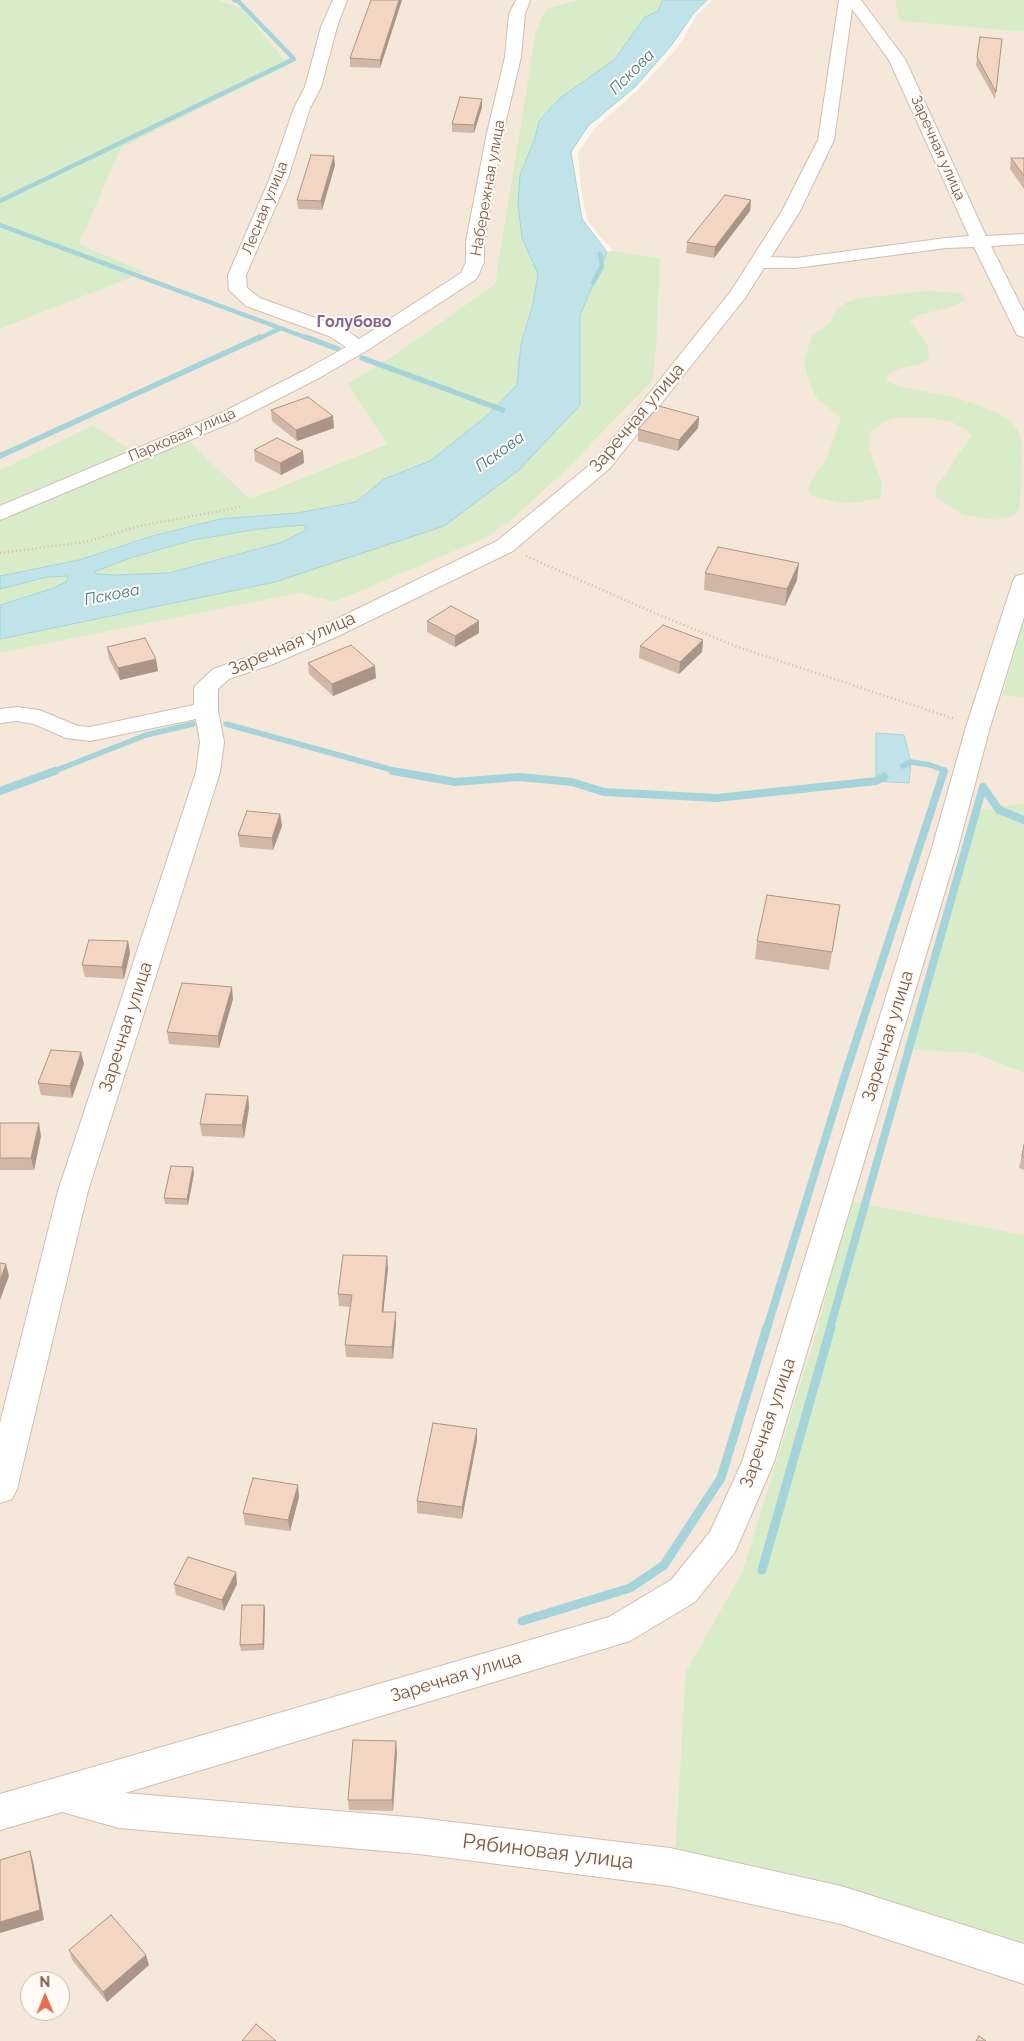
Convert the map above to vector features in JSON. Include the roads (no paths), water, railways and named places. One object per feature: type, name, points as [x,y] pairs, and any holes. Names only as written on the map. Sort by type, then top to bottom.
[{"type":"street","name":"Лесная улица","points":[[340,0],[329,27],[313,87],[302,108],[279,178],[237,275],[238,290],[253,302],[336,332],[358,347]]},
{"type":"street","name":"Набережная улица","points":[[358,347],[453,287],[469,276],[473,270],[476,241],[495,133],[513,57],[517,14],[523,0]]},
{"type":"street","name":"Заречная улица","points":[[0,1489],[73,1191],[208,772],[212,742],[206,710],[206,687],[221,674],[265,659],[328,632],[505,546],[603,464],[738,294],[791,211],[826,140],[846,0]]},
{"type":"street","name":"Заречная улица","points":[[853,0],[897,59],[980,241],[1024,331]]},
{"type":"street","points":[[760,262],[796,264],[946,243],[1024,239]]},
{"type":"street","name":"Парковая улица","points":[[0,514],[228,417],[312,374],[358,347]]},
{"type":"street","name":"Заречная улица","points":[[0,1812],[618,1630],[683,1591],[722,1542],[758,1462],[945,848],[978,727],[1024,581]]},
{"type":"street","points":[[0,716],[17,714],[39,717],[74,733],[90,734],[206,710]]},
{"type":"street","name":"Рябиновая улица","points":[[62,1794],[119,1810],[419,1836],[670,1867],[841,1905],[1024,1964]]},
{"type":"water","name":"Пскова","points":[[663,0],[707,0],[693,14],[671,46],[635,87],[588,126],[571,152],[582,219],[607,252],[580,315],[580,405],[519,470],[444,526],[275,582],[0,639],[0,605],[54,588],[67,581],[68,576],[47,577],[0,589],[0,576],[79,560],[149,537],[220,519],[297,513],[356,502],[384,479],[430,461],[489,414],[517,385],[521,344],[533,304],[538,274],[522,238],[518,203],[520,175],[535,138],[539,121],[560,98],[614,60],[645,17],[658,11]],"holes":[[[303,525],[306,527],[306,530],[283,542],[169,573],[113,575],[97,574],[94,572],[130,558],[193,540],[259,529]]]},
{"type":"water","points":[[876,733],[904,735],[911,762],[909,783],[876,781]]},
{"type":"waterway","points":[[0,201],[294,59],[238,1],[234,0]]},
{"type":"waterway","points":[[0,225],[281,328]]},
{"type":"waterway","points":[[593,283],[602,266],[600,254]]},
{"type":"waterway","points":[[258,339],[281,328]]},
{"type":"waterway","points":[[281,328],[310,339]]},
{"type":"waterway","points":[[0,456],[260,337]]},
{"type":"waterway","points":[[306,337],[338,349]]},
{"type":"waterway","points":[[362,358],[503,410]]},
{"type":"waterway","points":[[52,772],[146,735],[193,724]]},
{"type":"waterway","points":[[226,724],[400,772]]},
{"type":"waterway","points":[[903,766],[911,762],[930,765],[944,770],[943,772]]},
{"type":"waterway","points":[[0,791],[55,771]]},
{"type":"waterway","points":[[393,771],[455,782],[519,777],[572,782],[604,792],[717,798],[876,781],[884,777]]},
{"type":"waterway","points":[[767,1328],[844,1078],[944,771]]},
{"type":"waterway","points":[[830,1328],[983,787],[999,810],[1024,820]]},
{"type":"waterway","points":[[522,1621],[630,1588],[664,1565],[721,1478],[767,1327]]},
{"type":"waterway","points":[[762,1570],[831,1327]]},
{"type":"district","name":"Голубово","points":[[354,322]]}]
